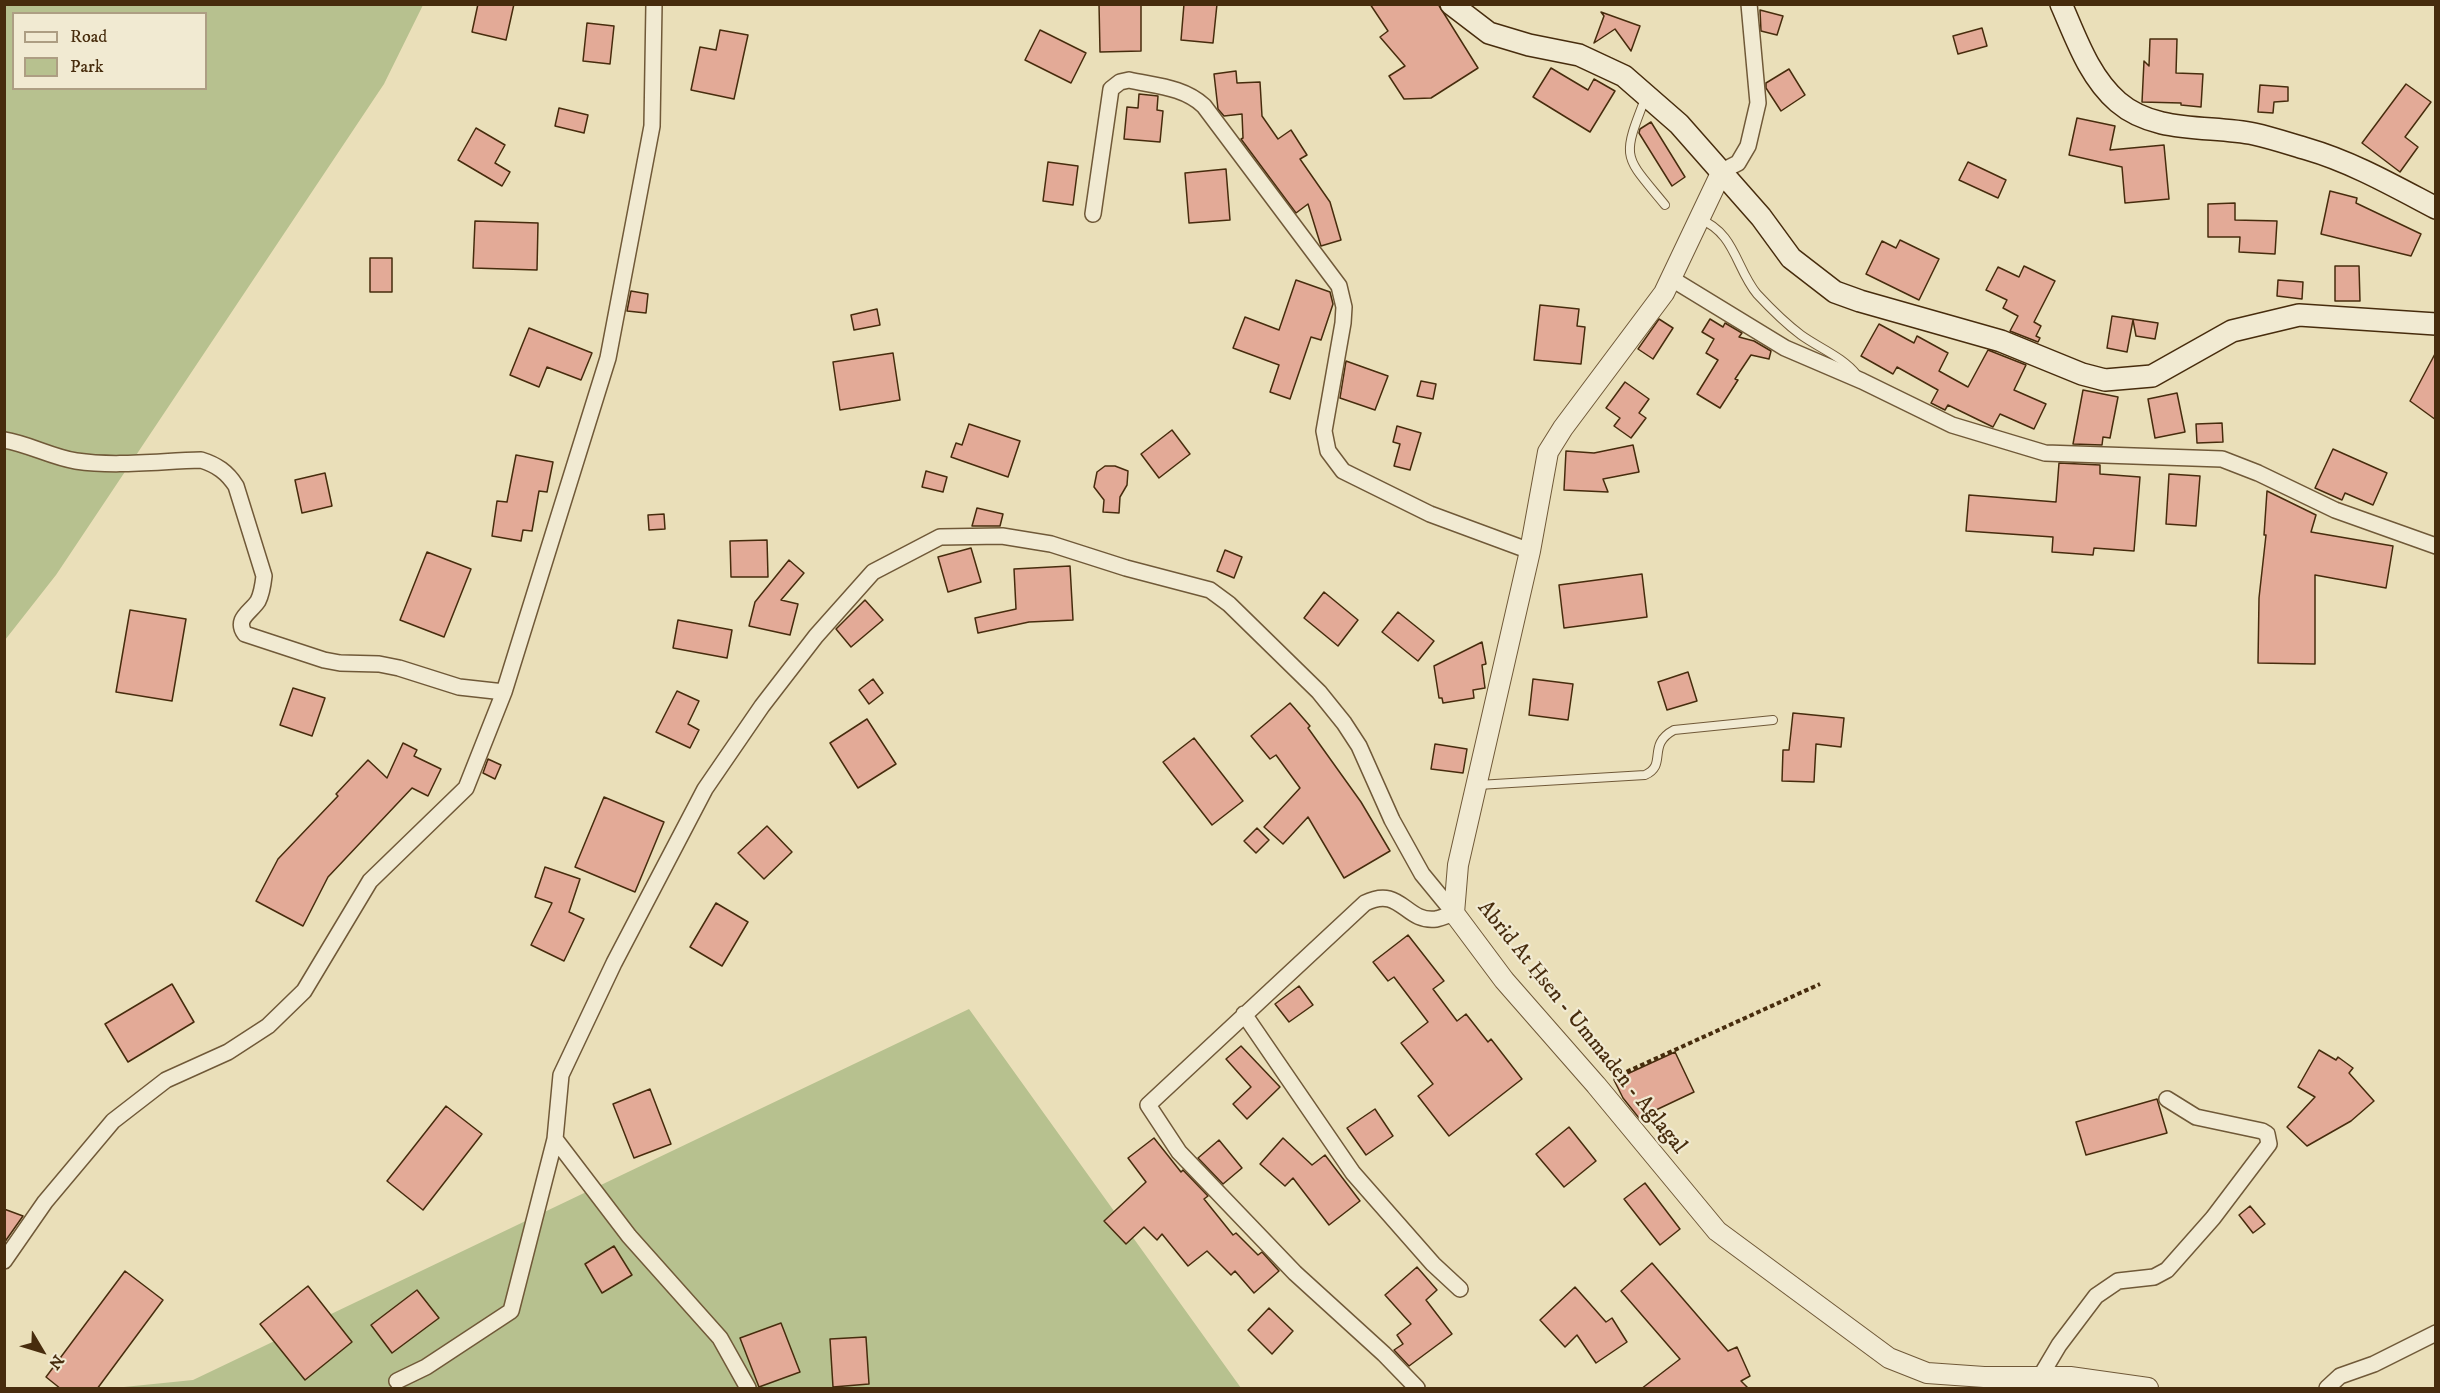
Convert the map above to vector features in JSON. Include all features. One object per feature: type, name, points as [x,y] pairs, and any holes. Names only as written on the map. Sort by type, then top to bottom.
[{"type":"main road","points":[[1451,4],[1489,33],[1597,62],[1624,75],[1679,124],[1722,171],[1791,258],[1835,292],[2001,340],[2082,374],[2105,380],[2152,376],[2232,331],[2299,315],[2436,324]]},
{"type":"main road","points":[[2061,4],[2089,67],[2113,96],[2130,110],[2160,123],[2254,134],[2311,150],[2364,171],[2436,208]]},
{"type":"street","points":[[4,1261],[45,1202],[113,1120],[166,1080],[228,1052],[268,1026],[304,991],[370,881],[466,788],[504,692],[608,358],[652,126],[654,4]]},
{"type":"street","points":[[1722,171],[1738,164],[1748,146],[1758,104],[1749,4]]},
{"type":"street","points":[[1093,214],[1111,89],[1120,82],[1129,80],[1181,91],[1194,97],[1204,106],[1339,286],[1344,307],[1343,323],[1324,430],[1328,451],[1343,471],[1430,514],[1530,551]]},
{"type":"street","name":"Abrid At Ḥsen - Ummaden - Aglagal","points":[[1722,171],[1672,279],[1633,337],[1563,428],[1548,452],[1530,551],[1458,865],[1454,913],[1504,980],[1596,1085],[1717,1231],[1889,1358],[1927,1373],[1984,1377],[2070,1377],[2148,1389]]},
{"type":"street","points":[[1672,279],[1785,348],[1862,381],[1952,425],[2045,453],[2222,459],[2258,473],[2335,510],[2436,546]]},
{"type":"street","points":[[4,440],[48,455],[77,461],[101,463],[201,460],[214,465],[228,475],[236,486],[264,576],[263,589],[257,602],[243,616],[241,622],[241,628],[246,634],[324,660],[340,663],[379,664],[459,687],[504,692]]},
{"type":"street","points":[[397,1381],[426,1367],[512,1311],[555,1139],[561,1075],[614,963],[705,789],[762,706],[809,644],[873,572],[940,537],[1002,536],[1051,544],[1126,568],[1210,590],[1229,604],[1311,684],[1344,723],[1359,746],[1392,820],[1422,874],[1454,913],[1435,919],[1418,916],[1397,903],[1378,897],[1365,903],[1148,1105],[1179,1152],[1295,1273],[1384,1354],[1418,1389]]},
{"type":"street","points":[[1244,1014],[1353,1173],[1433,1264],[1460,1289]]},
{"type":"street","points":[[2040,1377],[2064,1337],[2096,1296],[2118,1281],[2154,1277],[2167,1270],[2213,1218],[2269,1144],[2267,1134],[2262,1131],[2196,1117],[2167,1099]]},
{"type":"street","points":[[555,1139],[629,1236],[720,1338],[748,1389]]},
{"type":"street","points":[[2327,1389],[2340,1376],[2374,1364],[2436,1333]]},
{"type":"lane","points":[[1647,94],[1630,135],[1629,154],[1632,164],[1665,206]]},
{"type":"lane","points":[[1700,219],[1707,222],[1731,245],[1747,280],[1776,314],[1802,336],[1851,367],[1862,381]]},
{"type":"lane","points":[[1476,785],[1645,775],[1657,765],[1658,744],[1674,730],[1773,720]]},
{"type":"path","points":[[1596,1085],[1820,984]]},
{"type":"green space","points":[[5,5],[423,5],[384,84],[56,575],[5,640]]},
{"type":"green space","points":[[969,1009],[1241,1388],[114,1388],[193,1380]]},
{"type":"building","points":[[478,4],[514,4],[506,40],[472,32]]},
{"type":"building","points":[[1099,4],[1141,4],[1141,51],[1100,52]]},
{"type":"building","points":[[1184,4],[1217,4],[1213,43],[1181,40]]},
{"type":"building","points":[[1370,4],[1438,4],[1478,68],[1431,98],[1404,99],[1389,76],[1405,66],[1380,37],[1388,31]]},
{"type":"building","points":[[1760,10],[1783,16],[1777,35],[1761,31]]},
{"type":"building","points":[[1601,12],[1640,26],[1631,51],[1615,29],[1594,43],[1604,16]]},
{"type":"building","points":[[587,23],[614,26],[610,64],[583,61]]},
{"type":"building","points":[[1982,28],[1987,46],[1958,54],[1953,36]]},
{"type":"building","points":[[720,30],[748,35],[734,99],[691,90],[700,47],[716,50]]},
{"type":"building","points":[[1040,30],[1086,53],[1071,83],[1025,60]]},
{"type":"building","points":[[2150,39],[2177,39],[2176,73],[2203,74],[2201,107],[2181,105],[2181,103],[2142,102],[2144,61],[2149,66]]},
{"type":"building","points":[[1551,68],[1588,90],[1594,79],[1615,91],[1590,132],[1533,97]]},
{"type":"building","points":[[1789,69],[1805,95],[1781,111],[1766,88],[1766,83]]},
{"type":"building","points":[[1236,71],[1237,83],[1260,82],[1262,116],[1278,139],[1291,130],[1307,155],[1300,159],[1330,202],[1341,240],[1321,246],[1308,204],[1296,213],[1241,139],[1243,138],[1242,114],[1224,116],[1218,109],[1214,74]]},
{"type":"building","points":[[2406,84],[2431,102],[2405,137],[2418,147],[2400,172],[2362,143]]},
{"type":"building","points":[[2260,85],[2288,87],[2288,101],[2274,102],[2273,113],[2258,112]]},
{"type":"building","points":[[1139,94],[1158,96],[1157,110],[1163,111],[1160,142],[1124,139],[1127,107],[1138,108]]},
{"type":"building","points":[[559,108],[588,115],[584,133],[555,126]]},
{"type":"building","points":[[2077,118],[2115,126],[2110,150],[2164,145],[2169,199],[2125,203],[2122,167],[2069,155]]},
{"type":"building","points":[[1651,122],[1685,177],[1672,186],[1639,133],[1640,129]]},
{"type":"building","points":[[476,128],[505,145],[495,163],[510,172],[502,186],[458,160]]},
{"type":"building","points":[[1048,162],[1078,166],[1073,205],[1043,201]]},
{"type":"building","points":[[1968,162],[2006,180],[1998,198],[1959,180]]},
{"type":"building","points":[[1226,169],[1230,220],[1189,223],[1185,173]]},
{"type":"building","points":[[2330,191],[2357,198],[2356,203],[2421,234],[2411,256],[2321,234]]},
{"type":"building","points":[[2235,203],[2235,220],[2277,221],[2275,254],[2239,252],[2240,237],[2208,237],[2208,204]]},
{"type":"building","points":[[475,221],[538,223],[537,270],[473,268]]},
{"type":"building","points":[[1900,240],[1939,259],[1919,300],[1866,274],[1882,241],[1896,248]]},
{"type":"building","points":[[370,258],[392,258],[392,292],[370,292]]},
{"type":"building","points":[[2024,266],[2055,281],[2034,322],[2041,326],[2036,336],[2040,338],[2038,342],[2010,331],[2018,316],[2003,308],[2007,300],[1986,290],[1998,267],[2019,277]]},
{"type":"building","points":[[2335,266],[2359,266],[2360,301],[2335,301]]},
{"type":"building","points":[[1296,280],[1330,292],[1333,304],[1321,340],[1311,337],[1290,399],[1270,392],[1279,365],[1233,348],[1245,317],[1279,330]]},
{"type":"building","points":[[2278,280],[2303,282],[2302,299],[2277,296]]},
{"type":"building","points":[[631,291],[648,294],[646,313],[627,311]]},
{"type":"building","points":[[1540,305],[1579,309],[1577,326],[1585,327],[1581,364],[1534,360]]},
{"type":"building","points":[[877,309],[880,325],[854,330],[851,315]]},
{"type":"building","points":[[2112,316],[2158,323],[2155,339],[2136,336],[2133,320],[2127,352],[2107,348]]},
{"type":"building","points":[[1659,319],[1673,328],[1653,359],[1638,349]]},
{"type":"building","points":[[1710,319],[1723,327],[1725,323],[1742,333],[1739,337],[1754,341],[1771,351],[1769,359],[1751,355],[1720,408],[1697,394],[1718,360],[1706,353],[1714,339],[1702,332]]},
{"type":"building","points":[[1879,324],[1914,343],[1917,336],[1948,353],[1939,371],[1968,387],[1988,350],[2026,365],[2014,390],[2046,404],[2034,429],[2000,414],[1993,427],[1948,405],[1945,410],[1931,403],[1938,390],[1897,367],[1893,374],[1861,356]]},
{"type":"building","points":[[529,328],[592,353],[581,380],[547,367],[539,387],[510,375]]},
{"type":"building","points":[[2436,352],[2436,420],[2410,401]]},
{"type":"building","points":[[893,353],[900,400],[840,410],[833,362]]},
{"type":"building","points":[[1346,361],[1388,376],[1375,410],[1340,398]]},
{"type":"building","points":[[1421,381],[1436,384],[1433,399],[1417,396]]},
{"type":"building","points":[[1625,382],[1649,399],[1639,413],[1646,418],[1631,438],[1614,426],[1620,418],[1606,408]]},
{"type":"building","points":[[2083,390],[2118,397],[2110,438],[2103,437],[2102,445],[2073,444]]},
{"type":"building","points":[[2177,393],[2185,432],[2155,438],[2148,399]]},
{"type":"building","points":[[2222,423],[2223,442],[2197,443],[2196,424]]},
{"type":"building","points":[[969,424],[1020,441],[1008,477],[951,457],[956,443],[962,445]]},
{"type":"building","points":[[1397,426],[1421,433],[1410,470],[1394,466],[1400,444],[1393,442]]},
{"type":"building","points":[[1172,430],[1190,454],[1159,478],[1141,454]]},
{"type":"building","points":[[1633,445],[1639,472],[1603,479],[1608,492],[1564,490],[1566,451],[1594,453]]},
{"type":"building","points":[[2333,449],[2387,473],[2373,505],[2345,493],[2342,500],[2315,488]]},
{"type":"building","points":[[516,455],[553,462],[547,492],[539,491],[532,531],[523,530],[521,541],[492,536],[497,501],[507,502]]},
{"type":"building","points":[[2059,463],[2100,465],[2100,474],[2140,477],[2134,551],[2094,548],[2093,555],[2052,552],[2053,537],[1966,531],[1969,495],[2056,502]]},
{"type":"building","points":[[1105,466],[1115,466],[1128,471],[1127,485],[1120,497],[1119,513],[1103,512],[1104,500],[1094,487],[1097,472]]},
{"type":"building","points":[[926,471],[947,477],[943,492],[922,487]]},
{"type":"building","points":[[325,473],[332,506],[302,513],[295,480]]},
{"type":"building","points":[[2169,474],[2200,476],[2196,526],[2166,524]]},
{"type":"building","points":[[2267,491],[2316,515],[2311,532],[2393,546],[2386,588],[2315,575],[2315,664],[2258,663],[2259,598],[2266,535],[2264,535]]},
{"type":"building","points":[[977,508],[1003,514],[1000,526],[972,526]]},
{"type":"building","points":[[664,514],[665,529],[649,530],[648,515]]},
{"type":"building","points":[[767,540],[768,577],[731,577],[730,541]]},
{"type":"building","points":[[971,548],[981,582],[948,592],[938,557]]},
{"type":"building","points":[[1225,550],[1242,557],[1234,578],[1217,571]]},
{"type":"building","points":[[427,552],[471,569],[444,637],[400,620]]},
{"type":"building","points":[[789,560],[804,573],[781,600],[798,604],[790,635],[749,626],[755,602]]},
{"type":"building","points":[[1070,566],[1073,620],[1029,622],[978,633],[975,618],[1016,609],[1014,569]]},
{"type":"building","points":[[1642,574],[1647,617],[1564,628],[1559,585]]},
{"type":"building","points":[[1324,592],[1358,620],[1338,646],[1304,618]]},
{"type":"building","points":[[865,600],[883,620],[851,647],[836,629]]},
{"type":"building","points":[[130,610],[186,619],[172,701],[116,692]]},
{"type":"building","points":[[1398,612],[1434,641],[1418,661],[1382,632]]},
{"type":"building","points":[[678,620],[732,630],[727,658],[673,648]]},
{"type":"building","points":[[1482,642],[1486,664],[1482,665],[1485,688],[1473,690],[1474,698],[1443,703],[1442,698],[1439,698],[1434,666]]},
{"type":"building","points":[[1688,672],[1697,701],[1667,710],[1658,682]]},
{"type":"building","points":[[873,679],[883,693],[869,704],[859,690]]},
{"type":"building","points":[[1533,679],[1573,684],[1568,720],[1529,715]]},
{"type":"building","points":[[293,688],[325,698],[312,736],[280,725]]},
{"type":"building","points":[[677,691],[699,701],[688,724],[699,730],[690,748],[656,732]]},
{"type":"building","points":[[1290,703],[1310,726],[1308,728],[1361,802],[1390,851],[1344,878],[1308,817],[1283,844],[1264,827],[1300,788],[1276,755],[1270,759],[1251,736]]},
{"type":"building","points":[[1793,713],[1844,718],[1841,747],[1816,744],[1814,782],[1782,781],[1783,750],[1789,750]]},
{"type":"building","points":[[867,719],[896,764],[858,788],[830,743]]},
{"type":"building","points":[[1194,738],[1243,801],[1212,825],[1163,762]]},
{"type":"building","points":[[403,743],[417,750],[414,756],[441,769],[428,796],[412,788],[328,877],[303,926],[256,901],[278,859],[338,796],[336,794],[368,760],[387,778]]},
{"type":"building","points":[[1435,744],[1467,749],[1463,773],[1431,769]]},
{"type":"building","points":[[488,759],[501,765],[495,779],[483,773]]},
{"type":"building","points":[[604,797],[664,822],[635,892],[575,867]]},
{"type":"building","points":[[767,826],[792,852],[764,879],[738,853]]},
{"type":"building","points":[[1257,828],[1269,840],[1256,853],[1244,841]]},
{"type":"building","points":[[545,867],[580,879],[569,912],[584,919],[564,961],[531,945],[552,903],[535,897]]},
{"type":"building","points":[[716,903],[748,922],[722,966],[690,947]]},
{"type":"building","points":[[1408,935],[1444,981],[1433,989],[1457,1021],[1466,1014],[1488,1042],[1491,1039],[1522,1079],[1449,1136],[1418,1096],[1433,1084],[1401,1043],[1428,1022],[1394,977],[1388,981],[1373,962]]},
{"type":"building","points":[[172,984],[194,1022],[128,1062],[105,1024]]},
{"type":"building","points":[[1299,986],[1313,1005],[1289,1022],[1275,1004]]},
{"type":"building","points":[[1241,1046],[1280,1087],[1247,1119],[1233,1104],[1251,1087],[1226,1059]]},
{"type":"building","points":[[2319,1050],[2336,1060],[2338,1057],[2353,1068],[2349,1073],[2374,1101],[2351,1121],[2307,1146],[2287,1127],[2315,1097],[2298,1087]]},
{"type":"building","points":[[1675,1052],[1694,1092],[1639,1118],[1623,1098],[1614,1080]]},
{"type":"building","points":[[650,1089],[671,1144],[634,1158],[613,1104]]},
{"type":"building","points":[[2157,1099],[2167,1133],[2086,1155],[2076,1122]]},
{"type":"building","points":[[446,1106],[482,1134],[423,1210],[387,1181]]},
{"type":"building","points":[[1375,1109],[1393,1136],[1366,1155],[1347,1128]]},
{"type":"building","points":[[1569,1127],[1596,1161],[1564,1187],[1536,1154]]},
{"type":"building","points":[[1154,1138],[1181,1172],[1183,1170],[1208,1196],[1204,1199],[1233,1235],[1236,1233],[1258,1255],[1262,1252],[1279,1271],[1254,1293],[1235,1271],[1231,1275],[1207,1251],[1188,1266],[1162,1234],[1157,1240],[1144,1227],[1126,1244],[1104,1221],[1146,1182],[1128,1158]]},
{"type":"building","points":[[1283,1138],[1312,1165],[1325,1155],[1360,1201],[1329,1225],[1293,1178],[1285,1186],[1260,1164]]},
{"type":"building","points":[[1219,1140],[1242,1168],[1223,1184],[1198,1158]]},
{"type":"building","points":[[1645,1183],[1680,1229],[1660,1245],[1624,1199]]},
{"type":"building","points":[[2250,1206],[2265,1224],[2253,1233],[2239,1215]]},
{"type":"building","points":[[4,1209],[23,1216],[4,1243]]},
{"type":"building","points":[[614,1246],[632,1275],[602,1293],[585,1264]]},
{"type":"building","points":[[1652,1263],[1728,1351],[1737,1347],[1750,1376],[1741,1381],[1749,1389],[1641,1389],[1680,1359],[1621,1291]]},
{"type":"building","points":[[1417,1267],[1437,1290],[1426,1300],[1452,1334],[1409,1366],[1394,1350],[1403,1344],[1397,1335],[1411,1324],[1385,1295]]},
{"type":"building","points":[[125,1271],[163,1300],[97,1389],[61,1389],[46,1377]]},
{"type":"building","points":[[308,1286],[352,1342],[305,1380],[260,1324]]},
{"type":"building","points":[[1575,1287],[1606,1322],[1612,1318],[1627,1342],[1596,1363],[1577,1335],[1565,1347],[1540,1320]]},
{"type":"building","points":[[417,1290],[439,1318],[392,1353],[371,1325]]},
{"type":"building","points":[[1269,1308],[1293,1331],[1272,1354],[1248,1330]]},
{"type":"building","points":[[781,1323],[800,1372],[759,1387],[740,1338]]},
{"type":"building","points":[[866,1337],[869,1384],[833,1387],[830,1339]]}]
